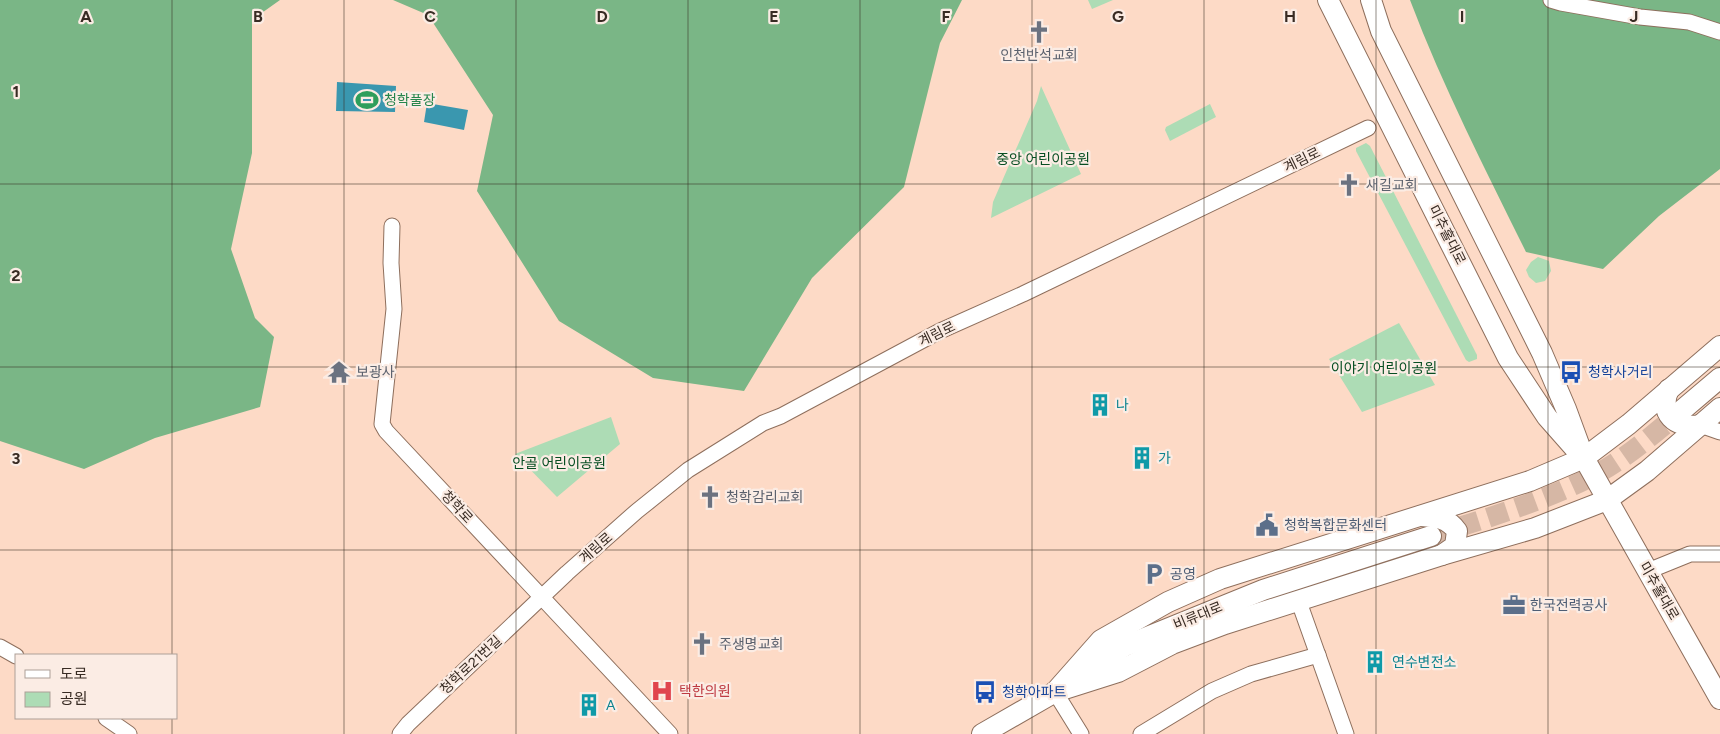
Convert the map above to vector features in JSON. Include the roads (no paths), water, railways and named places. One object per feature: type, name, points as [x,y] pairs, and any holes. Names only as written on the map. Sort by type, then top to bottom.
[{"type":"main road","name":"미추홀대로","points":[[1328,0],[1508,358],[1547,417],[1584,458]]},
{"type":"main road","name":"미추홀대로","points":[[1371,0],[1382,31],[1542,353],[1584,458],[1606,500],[1720,698]]},
{"type":"main road","points":[[1055,692],[1101,640],[1168,602],[1220,579],[1530,481],[1584,458],[1628,424],[1720,346]]},
{"type":"main road","points":[[1682,411],[1720,378]]},
{"type":"main road","points":[[1669,389],[1665,398],[1665,410],[1672,418],[1690,427],[1700,426]]},
{"type":"main road","points":[[1055,692],[1118,672],[1172,644],[1225,624],[1442,555],[1534,528],[1606,500],[1647,472],[1720,408]]},
{"type":"main road","points":[[1415,516],[1444,519],[1453,524],[1458,531],[1455,546],[1442,555]]},
{"type":"main road","name":"비류대로","points":[[982,734],[1055,692],[1125,646],[1263,590],[1431,536]]},
{"type":"street","points":[[1551,0],[1640,17],[1689,22],[1720,32]]},
{"type":"street","name":"계림로","points":[[542,598],[567,573],[637,511],[688,470],[763,423],[781,416],[940,331],[1023,294],[1368,128]]},
{"type":"street","name":"청학로","points":[[392,226],[391,263],[394,309],[382,424],[386,431],[670,734]]},
{"type":"street","points":[[1700,426],[1720,432]]},
{"type":"street","points":[[1648,571],[1690,554],[1720,554]]},
{"type":"street","name":"청학로21번길","points":[[400,734],[408,724],[542,598]]},
{"type":"street","points":[[1299,602],[1346,734]]},
{"type":"street","points":[[0,648],[15,656]]},
{"type":"street","points":[[1141,734],[1212,691],[1251,674],[1318,655]]},
{"type":"street","points":[[1055,692],[1081,734]]},
{"type":"street","points":[[107,719],[129,734]]},
{"type":"water","points":[[337,82],[396,86],[395,112],[336,111]]},
{"type":"water","points":[[427,103],[468,110],[464,130],[424,122]]},
{"type":"tunnel","points":[[1431,536],[1528,504],[1585,480],[1623,457],[1681,411]]},
{"type":"place","name":"인천반석교회","points":[[1039,32]]},
{"type":"place","name":"청학풀장","points":[[367,100]]},
{"type":"place","name":"새길교회","points":[[1349,185]]},
{"type":"place","name":"보광사","points":[[339,372]]},
{"type":"place","name":"청학사거리","points":[[1571,372]]},
{"type":"place","name":"나","points":[[1100,405]]},
{"type":"place","name":"가","points":[[1142,458]]},
{"type":"place","name":"청학감리교회","points":[[710,497]]},
{"type":"place","name":"청학복합문화센터","points":[[1267,525]]},
{"type":"place","name":"공영","points":[[1154,574]]},
{"type":"place","name":"한국전력공사","points":[[1514,605]]},
{"type":"place","name":"주생명교회","points":[[702,644]]},
{"type":"place","name":"연수변전소","points":[[1375,662]]},
{"type":"place","name":"택한의원","points":[[662,691]]},
{"type":"place","name":"청학아파트","points":[[985,692]]},
{"type":"place","name":"A","points":[[589,705]]},
{"type":"park label","name":"중앙 어린이공원","points":[[1043,159]]},
{"type":"park label","name":"이야기 어린이공원","points":[[1384,368]]},
{"type":"park label","name":"안골 어린이공원","points":[[559,463]]}]
